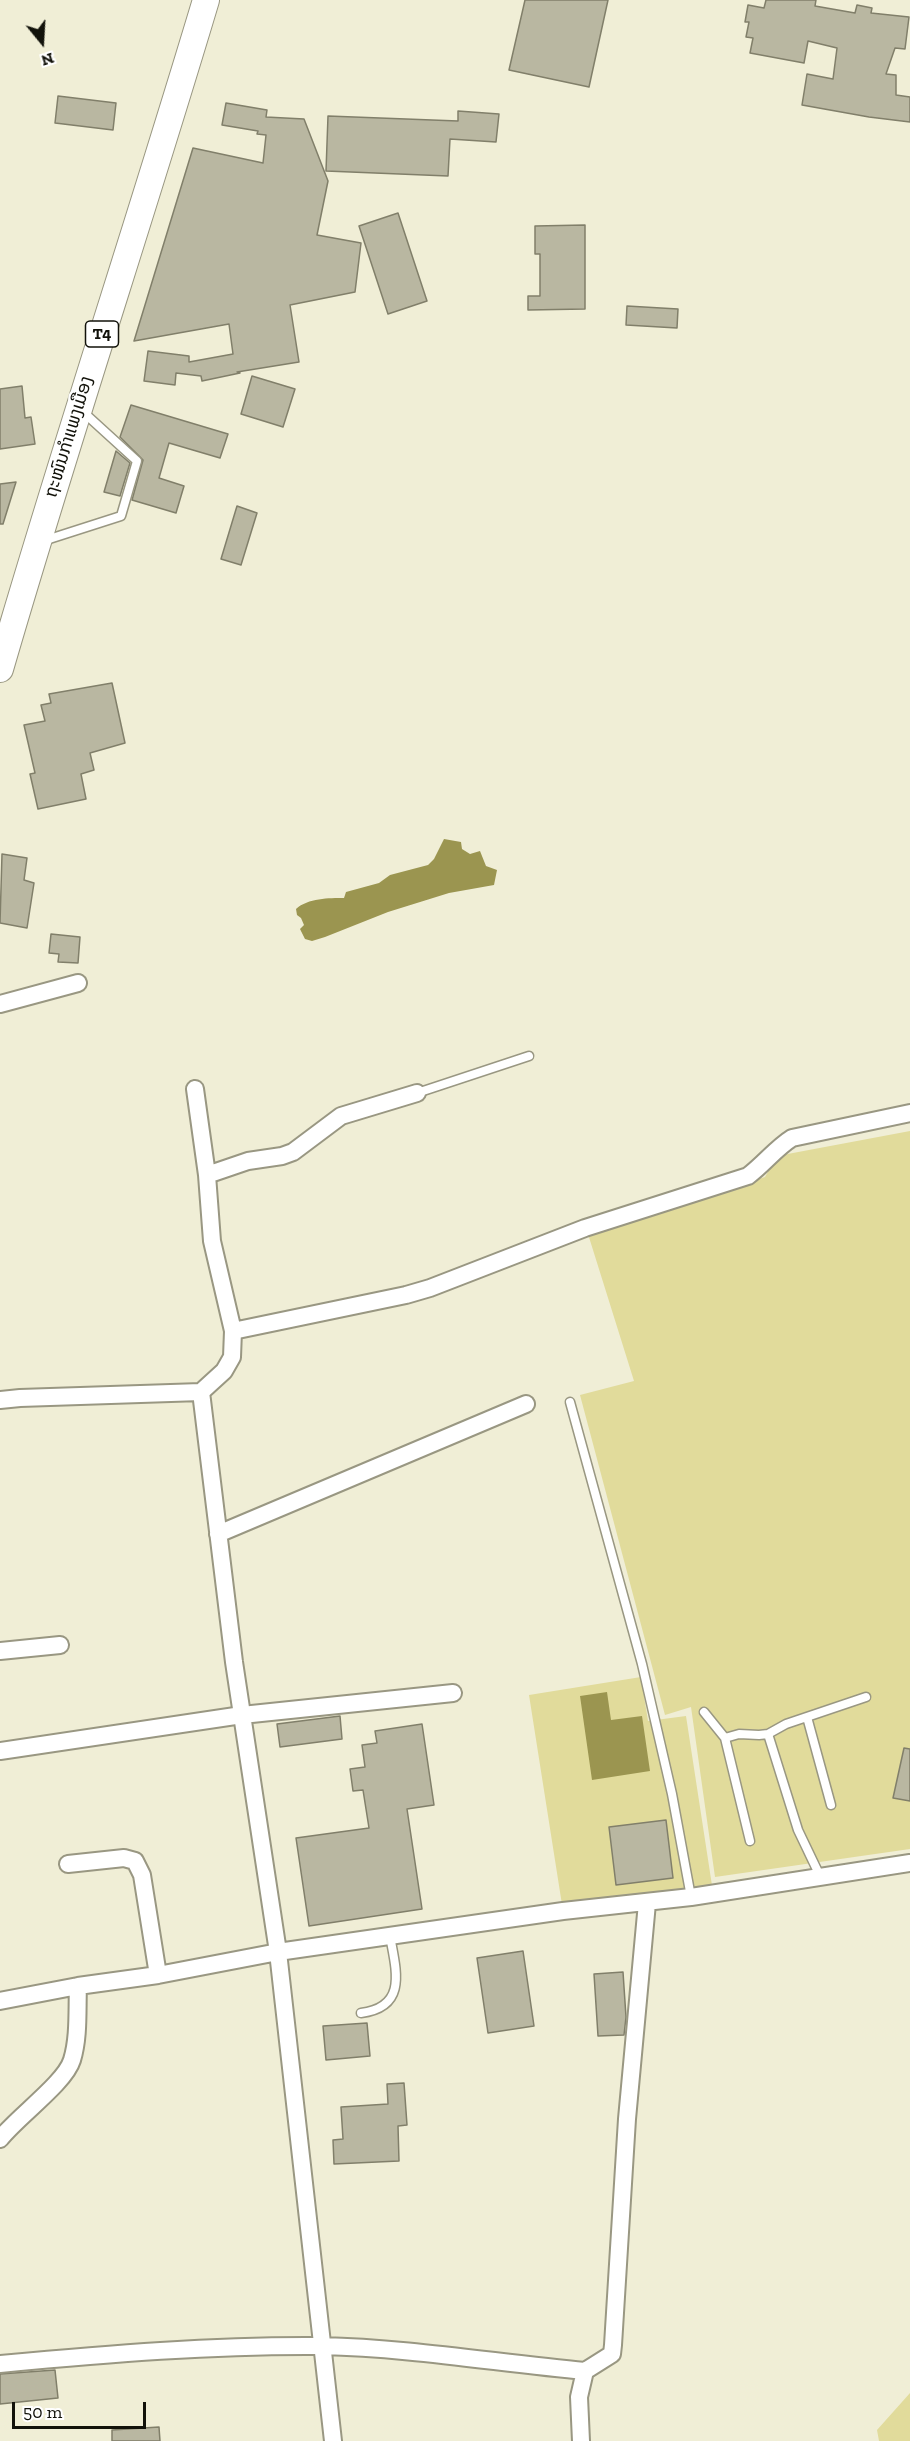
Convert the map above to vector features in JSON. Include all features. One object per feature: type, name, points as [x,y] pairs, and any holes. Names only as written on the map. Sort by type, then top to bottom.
[{"type":"main road","name":"ຖະໜົນກຳແພງເມືອງ","points":[[0,669],[206,0]]},
{"type":"street","points":[[0,1004],[78,983]]},
{"type":"street","points":[[0,1400],[201,1392],[224,1371],[232,1357],[233,1331],[212,1241],[207,1175],[195,1089]]},
{"type":"street","points":[[207,1175],[248,1161],[293,1152],[341,1116],[417,1093]]},
{"type":"street","points":[[233,1331],[430,1288],[585,1227],[748,1176],[770,1159],[781,1145],[792,1138],[910,1113]]},
{"type":"street","points":[[201,1392],[242,1715],[278,1952],[333,2441]]},
{"type":"street","points":[[218,1534],[526,1404]]},
{"type":"street","points":[[0,1651],[60,1645]]},
{"type":"street","points":[[0,1751],[242,1715],[453,1692]]},
{"type":"street","points":[[68,1864],[124,1858],[135,1861],[142,1875],[158,1975]]},
{"type":"street","points":[[0,2001],[78,1986],[158,1975],[278,1952],[563,1911],[691,1897],[910,1863]]},
{"type":"street","points":[[0,2364],[148,2350],[323,2346],[428,2354],[585,2371],[612,2354],[627,2119],[647,1903]]},
{"type":"street","points":[[0,2139],[10,2126],[51,2088],[71,2063],[77,2033],[78,1986]]},
{"type":"street","points":[[581,2441],[579,2397],[585,2371]]},
{"type":"lane","points":[[37,543],[121,516],[137,461],[79,408]]},
{"type":"lane","points":[[417,1093],[529,1056]]},
{"type":"lane","points":[[570,1402],[642,1664],[672,1794],[691,1897]]},
{"type":"lane","points":[[724,1738],[739,1734],[759,1736],[768,1734],[786,1724],[866,1697]]},
{"type":"lane","points":[[704,1712],[724,1738],[750,1841]]},
{"type":"lane","points":[[807,1717],[831,1805]]},
{"type":"lane","points":[[768,1734],[798,1830],[820,1876]]},
{"type":"lane","points":[[361,2013],[378,2011],[387,2004],[393,1993],[397,1976],[390,1936]]},
{"type":"shaded area","points":[[444,839],[461,842],[462,849],[470,854],[480,851],[486,866],[497,870],[494,885],[449,893],[388,912],[325,937],[312,941],[305,939],[300,929],[304,925],[296,909],[301,905],[319,899],[344,898],[346,892],[379,883],[390,875],[428,865],[434,859]]},
{"type":"shaded area","points":[[910,1131],[910,1849],[715,1877],[691,1707],[665,1715],[580,1395],[634,1381],[588,1234],[765,1177],[777,1156]]},
{"type":"shaded area","points":[[641,1677],[648,1721],[686,1716],[713,1892],[563,1911],[529,1695]]},
{"type":"shaded area","points":[[607,1692],[611,1720],[642,1716],[650,1771],[592,1780],[580,1696]]},
{"type":"shaded area","points":[[910,2393],[910,2441],[879,2441],[877,2430]]},
{"type":"building","points":[[525,0],[608,0],[589,87],[509,70]]},
{"type":"building","points":[[766,0],[816,0],[815,6],[855,13],[857,5],[872,8],[871,13],[909,17],[905,49],[895,48],[886,74],[896,75],[896,95],[910,97],[910,122],[802,105],[807,74],[833,79],[837,48],[808,41],[804,63],[750,53],[753,38],[746,37],[749,22],[745,22],[748,5],[764,8]]},
{"type":"building","points":[[58,96],[116,103],[113,130],[55,123]]},
{"type":"building","points":[[226,103],[267,110],[266,117],[304,119],[328,181],[317,235],[361,243],[355,292],[290,305],[299,362],[237,372],[240,373],[202,381],[201,376],[176,373],[175,385],[144,381],[148,351],[189,356],[189,362],[233,354],[229,324],[134,341],[193,148],[263,163],[266,135],[257,134],[258,131],[222,125]]},
{"type":"building","points":[[458,111],[499,114],[496,142],[450,139],[448,176],[326,171],[328,116],[458,121]]},
{"type":"building","points":[[398,213],[427,301],[388,314],[359,226]]},
{"type":"building","points":[[585,225],[585,309],[528,310],[528,296],[540,296],[540,254],[535,254],[535,226]]},
{"type":"building","points":[[627,306],[678,309],[677,328],[626,325]]},
{"type":"building","points":[[252,376],[295,389],[283,427],[241,414]]},
{"type":"building","points":[[22,386],[25,418],[31,417],[35,444],[0,449],[0,389]]},
{"type":"building","points":[[131,405],[228,434],[220,458],[169,443],[159,478],[184,486],[176,513],[132,500],[143,460],[120,437]]},
{"type":"building","points":[[116,451],[130,463],[120,496],[104,492]]},
{"type":"building","points":[[16,482],[3,524],[0,524],[0,484]]},
{"type":"building","points":[[237,506],[257,513],[241,565],[221,559]]},
{"type":"building","points":[[112,683],[125,743],[90,753],[94,770],[81,774],[86,799],[38,809],[30,774],[35,773],[24,725],[45,721],[41,705],[51,703],[49,694]]},
{"type":"building","points":[[2,854],[27,858],[24,880],[34,883],[27,928],[0,923]]},
{"type":"building","points":[[51,934],[80,937],[78,963],[58,962],[59,954],[49,953]]},
{"type":"building","points":[[340,1716],[342,1739],[280,1747],[277,1724]]},
{"type":"building","points":[[422,1724],[434,1805],[407,1809],[422,1909],[309,1926],[296,1838],[369,1828],[363,1790],[353,1791],[350,1769],[365,1767],[362,1745],[377,1743],[375,1731]]},
{"type":"building","points":[[904,1748],[910,1749],[910,1801],[893,1798]]},
{"type":"building","points":[[666,1820],[673,1878],[616,1885],[609,1827]]},
{"type":"building","points":[[523,1951],[534,2026],[488,2033],[477,1958]]},
{"type":"building","points":[[623,1972],[626,2017],[624,2035],[598,2036],[594,1974]]},
{"type":"building","points":[[367,2023],[370,2056],[326,2060],[323,2026]]},
{"type":"building","points":[[404,2083],[407,2125],[398,2126],[399,2161],[334,2164],[333,2140],[343,2139],[341,2107],[388,2104],[387,2084]]},
{"type":"building","points":[[55,2370],[58,2398],[0,2404],[0,2374]]},
{"type":"building","points":[[159,2427],[160,2441],[112,2441],[112,2430]]}]
